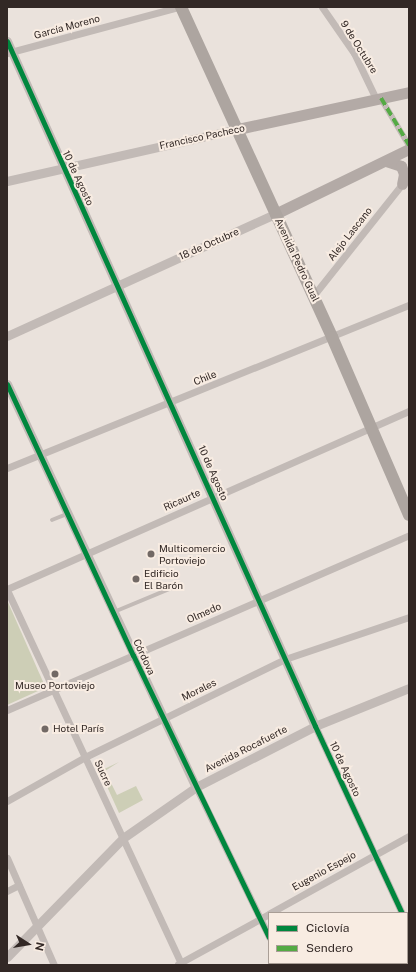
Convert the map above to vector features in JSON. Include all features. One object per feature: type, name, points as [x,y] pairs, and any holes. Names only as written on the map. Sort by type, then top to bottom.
[{"type":"highway","name":"Avenida Pedro Gual","points":[[180,7],[238,129],[275,214],[314,296],[409,515]]},
{"type":"main road","name":"Francisco Pacheco","points":[[238,129],[379,99],[405,92]]},
{"type":"main road","name":"18 de Octubre","points":[[275,214],[386,162],[409,149]]},
{"type":"main road","points":[[386,162],[402,166],[405,181]]},
{"type":"street","name":"García Moreno","points":[[9,53],[180,7]]},
{"type":"street","name":"9 de Octubre","points":[[322,7],[354,54],[379,99]]},
{"type":"street","name":"10 de Agosto","points":[[7,41],[9,53],[118,285],[214,496],[315,726],[402,912]]},
{"type":"street","points":[[379,99],[409,145]]},
{"type":"street","name":"Francisco Pacheco","points":[[7,181],[238,129]]},
{"type":"street","name":"Alejo Lascano","points":[[314,296],[405,181],[409,172]]},
{"type":"street","name":"18 de Octubre","points":[[7,336],[275,214]]},
{"type":"street","name":"Chile","points":[[7,468],[332,338],[409,304]]},
{"type":"street","name":"Córdova","points":[[7,384],[163,719],[268,935]]},
{"type":"street","name":"Ricaurte","points":[[7,589],[409,410]]},
{"type":"street","name":"Olmedo","points":[[7,710],[409,535]]},
{"type":"street","name":"Sucre","points":[[7,589],[180,964]]},
{"type":"street","name":"Morales","points":[[7,801],[85,757],[285,659],[409,617]]},
{"type":"street","name":"Avenida Rocafuerte","points":[[7,957],[123,838],[196,788],[315,726],[409,688]]},
{"type":"street","name":"Eugenio Espejo","points":[[272,912],[409,836]]},
{"type":"street","points":[[7,858],[54,965]]},
{"type":"street","points":[[7,891],[19,885]]},
{"type":"street","name":"Eugenio Espejo","points":[[180,964],[268,914]]},
{"type":"lane","points":[[52,520],[67,514]]},
{"type":"lane","points":[[113,613],[174,587]]},
{"type":"green space","points":[[7,600],[44,684],[38,691],[7,705]]},
{"type":"green space","points":[[119,762],[105,771],[117,795],[136,786],[143,800],[119,813],[100,771]]},
{"type":"marked path","points":[[381,98],[409,145]]},
{"type":"cycle path","points":[[7,41],[315,726],[402,912]]},
{"type":"cycle path","points":[[7,384],[133,655],[268,935]]},
{"type":"place","name":"Multicomercio Portoviejo","points":[[151,554]]},
{"type":"place","name":"Edificio El Barón","points":[[136,579]]},
{"type":"place","name":"Museo Portoviejo","points":[[55,674]]},
{"type":"place","name":"Hotel París","points":[[45,729]]}]
